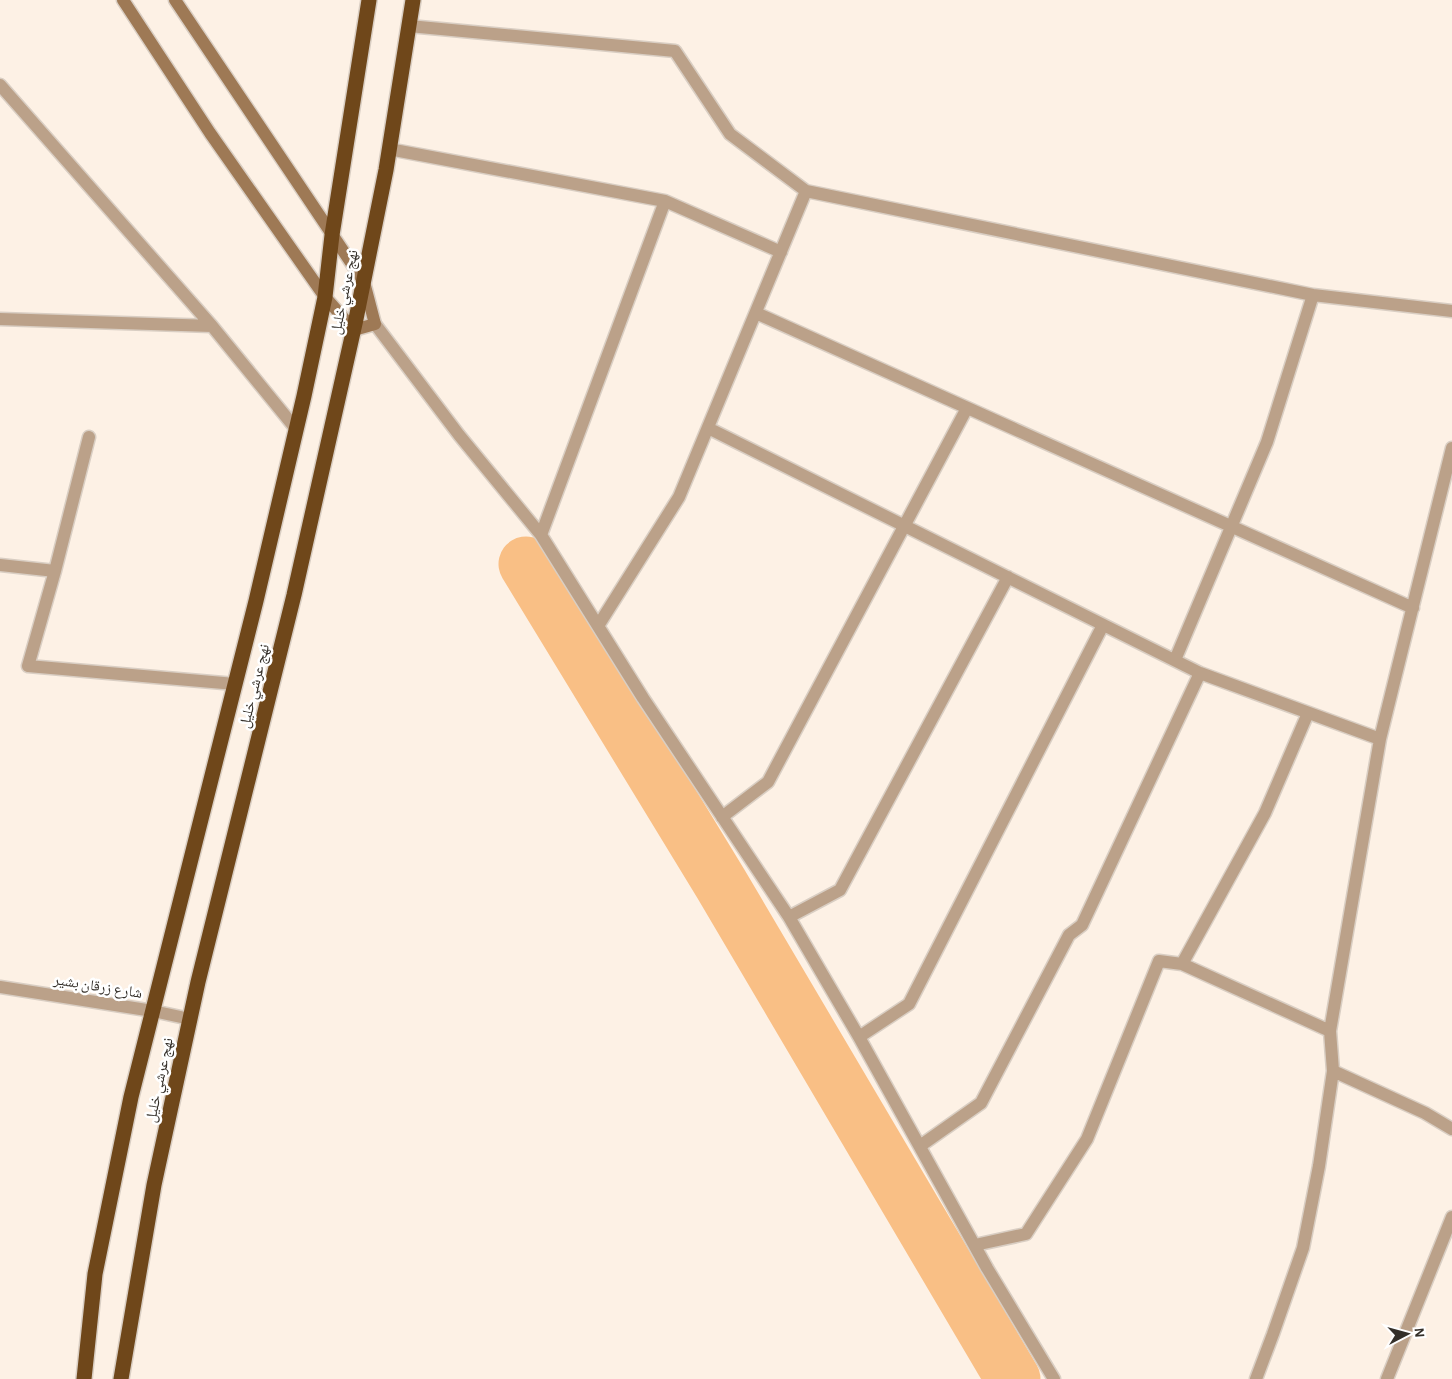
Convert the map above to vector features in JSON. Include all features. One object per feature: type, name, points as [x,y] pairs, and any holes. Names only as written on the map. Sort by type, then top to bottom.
[{"type":"highway","name":"نهج عرشي خليل","points":[[84,1379],[95,1274],[132,1097],[256,602],[325,296],[332,235],[370,0]]},
{"type":"highway","name":"نهج عرشي خليل","points":[[121,1379],[154,1185],[200,973],[294,595],[354,330],[389,149],[413,0]]},
{"type":"street","points":[[124,0],[210,133],[325,296],[354,330],[375,324]]},
{"type":"street","points":[[175,0],[364,282],[375,324],[459,435],[541,536],[642,698],[789,917],[860,1037],[974,1245],[1054,1379]]},
{"type":"street","points":[[409,26],[676,51],[730,134],[806,191],[1313,296],[1452,311]]},
{"type":"street","points":[[0,85],[212,326],[296,429]]},
{"type":"street","points":[[389,149],[665,201],[781,252]]},
{"type":"street","points":[[598,626],[679,498],[806,191]]},
{"type":"street","points":[[541,536],[665,201]]},
{"type":"street","points":[[1175,660],[1267,442],[1313,296]]},
{"type":"street","points":[[756,312],[1412,608]]},
{"type":"street","points":[[0,319],[212,326]]},
{"type":"street","points":[[722,817],[768,782],[968,408]]},
{"type":"street","points":[[708,428],[1200,673],[1380,740]]},
{"type":"street","points":[[89,437],[55,571],[28,666],[235,684]]},
{"type":"street","points":[[1256,1379],[1303,1248],[1333,1071],[1330,1031],[1380,740],[1452,448]]},
{"type":"street","points":[[0,565],[55,571]]},
{"type":"street","points":[[789,917],[840,890],[1008,577]]},
{"type":"street","points":[[860,1037],[909,1004],[1104,625]]},
{"type":"street","points":[[920,1146],[981,1103],[1068,935],[1082,926],[1200,673]]},
{"type":"street","points":[[1182,964],[1265,813],[1308,713]]},
{"type":"street","points":[[974,1245],[1026,1234],[1087,1139],[1159,961],[1182,964],[1330,1031]]},
{"type":"street","name":"شارع زرقان بشير","points":[[0,987],[153,1011],[190,1019]]},
{"type":"street","points":[[1333,1071],[1425,1113],[1452,1129]]},
{"type":"street","points":[[1387,1379],[1452,1217]]},
{"type":"waterway","points":[[526,564],[721,884],[1013,1379]]}]
